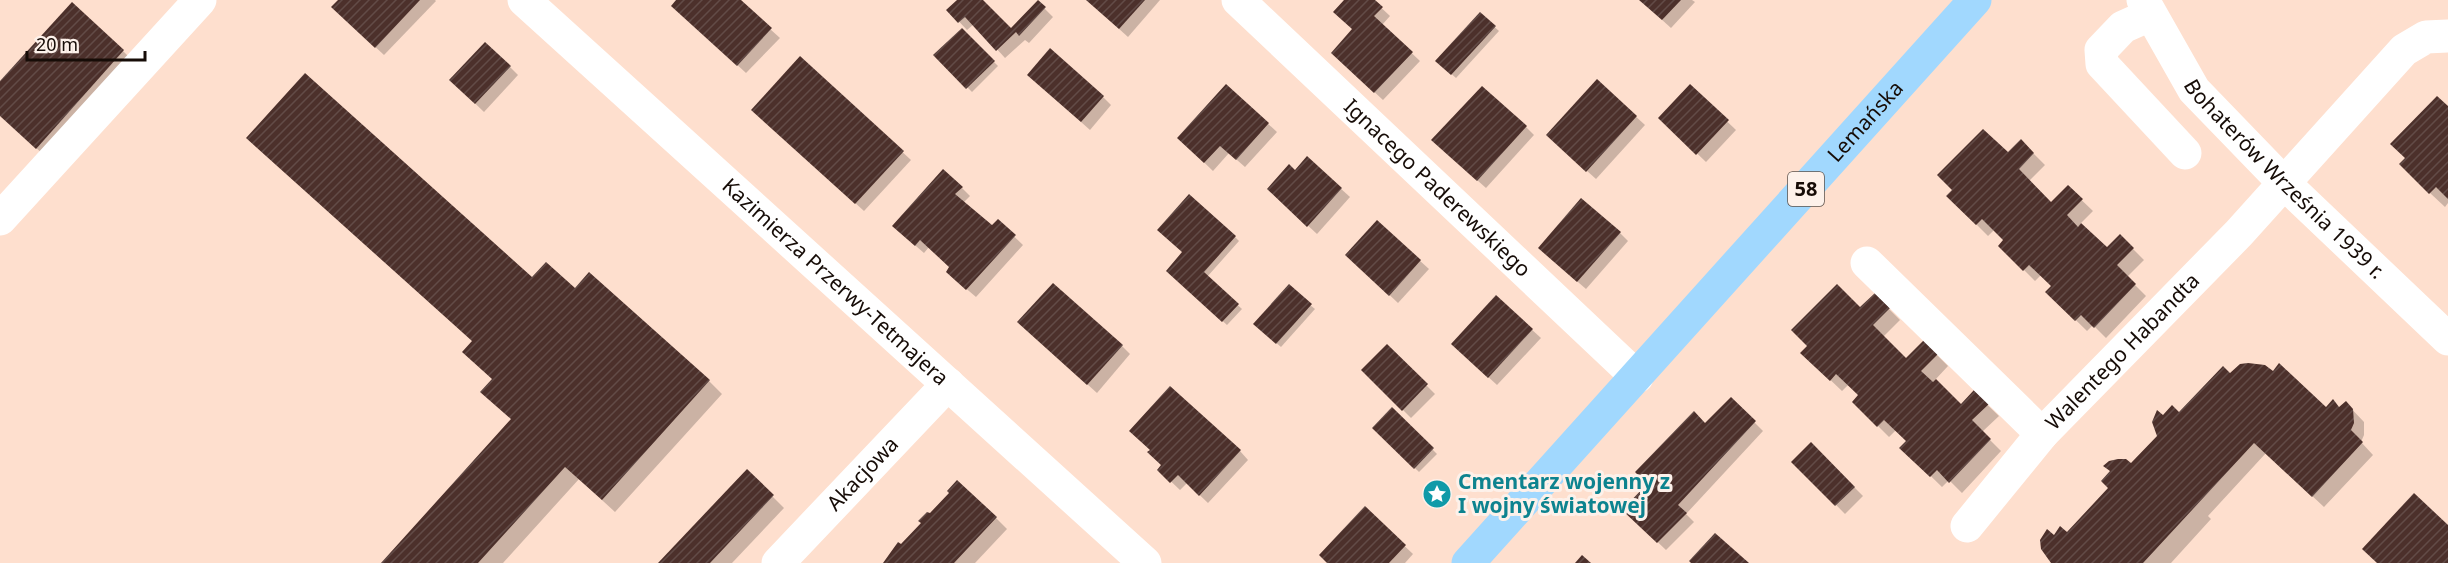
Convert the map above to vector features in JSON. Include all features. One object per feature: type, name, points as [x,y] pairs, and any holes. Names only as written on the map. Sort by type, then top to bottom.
[{"type":"main road","name":"Lemańska","points":[[1637,377],[1975,0]]},
{"type":"main road","name":"58","points":[[1468,563],[1637,377]]},
{"type":"street","points":[[0,219],[200,0]]},
{"type":"street","name":"Kazimierza Przerwy-Tetmajera","points":[[524,0],[1145,563]]},
{"type":"street","name":"Ignacego Paderewskiego","points":[[1238,0],[1637,377]]},
{"type":"street","points":[[2147,8],[2122,27],[2101,50],[2102,64],[2185,153]]},
{"type":"street","name":"Bohaterów Września 1939 r.","points":[[2147,8],[2193,90],[2285,184],[2448,339]]},
{"type":"street","name":"Walentego Habandta","points":[[1966,526],[2042,434],[2285,184],[2404,50],[2426,37],[2448,36]]},
{"type":"street","points":[[1867,263],[2042,434]]},
{"type":"street","name":"Akacjowa","points":[[778,563],[948,384]]},
{"type":"building","points":[[338,0],[420,0],[375,48],[331,7]]},
{"type":"building","points":[[676,0],[741,0],[772,28],[737,66],[671,6]]},
{"type":"building","points":[[957,0],[983,0],[1011,28],[1038,0],[1046,7],[1019,36],[1016,32],[996,51],[965,17],[958,23],[946,10]]},
{"type":"building","points":[[1086,0],[1145,0],[1119,29]]},
{"type":"building","points":[[1344,0],[1375,0],[1383,7],[1374,16],[1413,52],[1374,93],[1331,53],[1352,29],[1333,12]]},
{"type":"building","points":[[1639,0],[1681,0],[1662,20]]},
{"type":"building","points":[[72,2],[124,50],[36,149],[0,116],[0,81]]},
{"type":"building","points":[[1480,12],[1496,26],[1451,75],[1435,61]]},
{"type":"building","points":[[962,28],[995,61],[966,89],[933,55]]},
{"type":"building","points":[[485,42],[511,66],[475,104],[449,80]]},
{"type":"building","points":[[1050,48],[1104,96],[1081,122],[1027,75]]},
{"type":"building","points":[[800,56],[904,151],[855,204],[751,110]]},
{"type":"building","points":[[305,73],[532,277],[546,262],[575,288],[589,272],[710,380],[602,500],[565,467],[478,563],[381,563],[511,419],[480,392],[492,379],[462,352],[472,341],[246,138]]},
{"type":"building","points":[[1597,79],[1637,116],[1586,172],[1546,135]]},
{"type":"building","points":[[1226,84],[1269,123],[1236,160],[1220,146],[1204,163],[1177,138]]},
{"type":"building","points":[[1690,84],[1729,120],[1696,155],[1658,118]]},
{"type":"building","points":[[1482,86],[1527,126],[1477,181],[1431,140]]},
{"type":"building","points":[[2437,96],[2448,106],[2448,199],[2436,187],[2429,194],[2399,164],[2405,158],[2390,144]]},
{"type":"building","points":[[1983,129],[2008,152],[2021,139],[2034,153],[2019,169],[2051,202],[2068,185],[2083,199],[2067,215],[2078,227],[2081,223],[2107,247],[2120,234],[2134,248],[2117,265],[2136,284],[2094,328],[2081,315],[2075,321],[2045,292],[2051,286],[2029,265],[2023,271],[1998,246],[2003,240],[1982,219],[1976,225],[1946,196],[1952,190],[1937,175]]},
{"type":"building","points":[[1307,156],[1342,188],[1307,227],[1267,189],[1289,164],[1295,170]]},
{"type":"building","points":[[943,169],[963,187],[955,194],[992,225],[998,219],[1016,235],[966,290],[946,272],[949,267],[920,240],[915,246],[892,226]]},
{"type":"building","points":[[1189,194],[1236,236],[1204,272],[1239,304],[1222,322],[1166,271],[1182,252],[1157,230]]},
{"type":"building","points":[[1581,198],[1621,232],[1577,282],[1538,248]]},
{"type":"building","points":[[1377,220],[1421,260],[1389,296],[1345,255]]},
{"type":"building","points":[[1053,283],[1123,345],[1087,385],[1017,322]]},
{"type":"building","points":[[1289,284],[1312,304],[1276,344],[1253,324]]},
{"type":"building","points":[[1837,284],[1860,307],[1875,293],[1890,308],[1873,325],[1906,358],[1924,340],[1938,354],[1921,371],[1933,382],[1936,379],[1961,404],[1974,390],[1989,404],[1972,420],[1991,439],[1949,483],[1937,470],[1930,477],[1899,448],[1906,441],[1884,420],[1877,427],[1852,402],[1858,395],[1836,374],[1830,381],[1800,353],[1807,346],[1791,330]]},
{"type":"building","points":[[1496,295],[1533,329],[1488,378],[1451,344]]},
{"type":"building","points":[[1387,344],[1428,384],[1402,411],[1361,370]]},
{"type":"building","points":[[2279,363],[2326,407],[2333,399],[2339,407],[2346,401],[2353,409],[2354,423],[2351,430],[2363,442],[2312,497],[2254,443],[2143,563],[2051,563],[2041,549],[2040,540],[2047,529],[2054,535],[2060,526],[2067,532],[2108,488],[2101,481],[2110,471],[2103,466],[2109,461],[2118,459],[2126,459],[2131,463],[2157,436],[2152,422],[2157,410],[2163,415],[2172,405],[2179,412],[2223,366],[2230,373],[2240,364],[2265,365],[2273,371]]},
{"type":"building","points":[[1170,386],[1241,450],[1199,496],[1178,475],[1170,483],[1157,470],[1161,465],[1147,452],[1150,450],[1129,431]]},
{"type":"building","points":[[1731,397],[1756,421],[1678,505],[1687,513],[1657,543],[1622,510],[1647,484],[1635,472],[1694,411],[1705,423]]},
{"type":"building","points":[[1392,407],[1434,448],[1414,469],[1372,428]]},
{"type":"building","points":[[1811,442],[1855,487],[1835,506],[1791,462]]},
{"type":"building","points":[[747,469],[774,495],[710,563],[658,563]]},
{"type":"building","points":[[957,480],[997,517],[954,563],[883,563],[898,542],[901,544],[921,523],[918,521],[927,512],[930,513],[949,493],[947,491]]},
{"type":"building","points":[[2414,493],[2448,525],[2448,563],[2377,563],[2362,549]]},
{"type":"building","points":[[1365,506],[1406,545],[1389,563],[1327,563],[1319,555]]},
{"type":"building","points":[[1715,533],[1749,563],[1691,563],[1689,561]]},
{"type":"building","points":[[1582,555],[1591,563],[1575,563]]},
{"type":"place","name":"Cmentarz wojenny z I wojny światowej","points":[[1437,494]]}]
